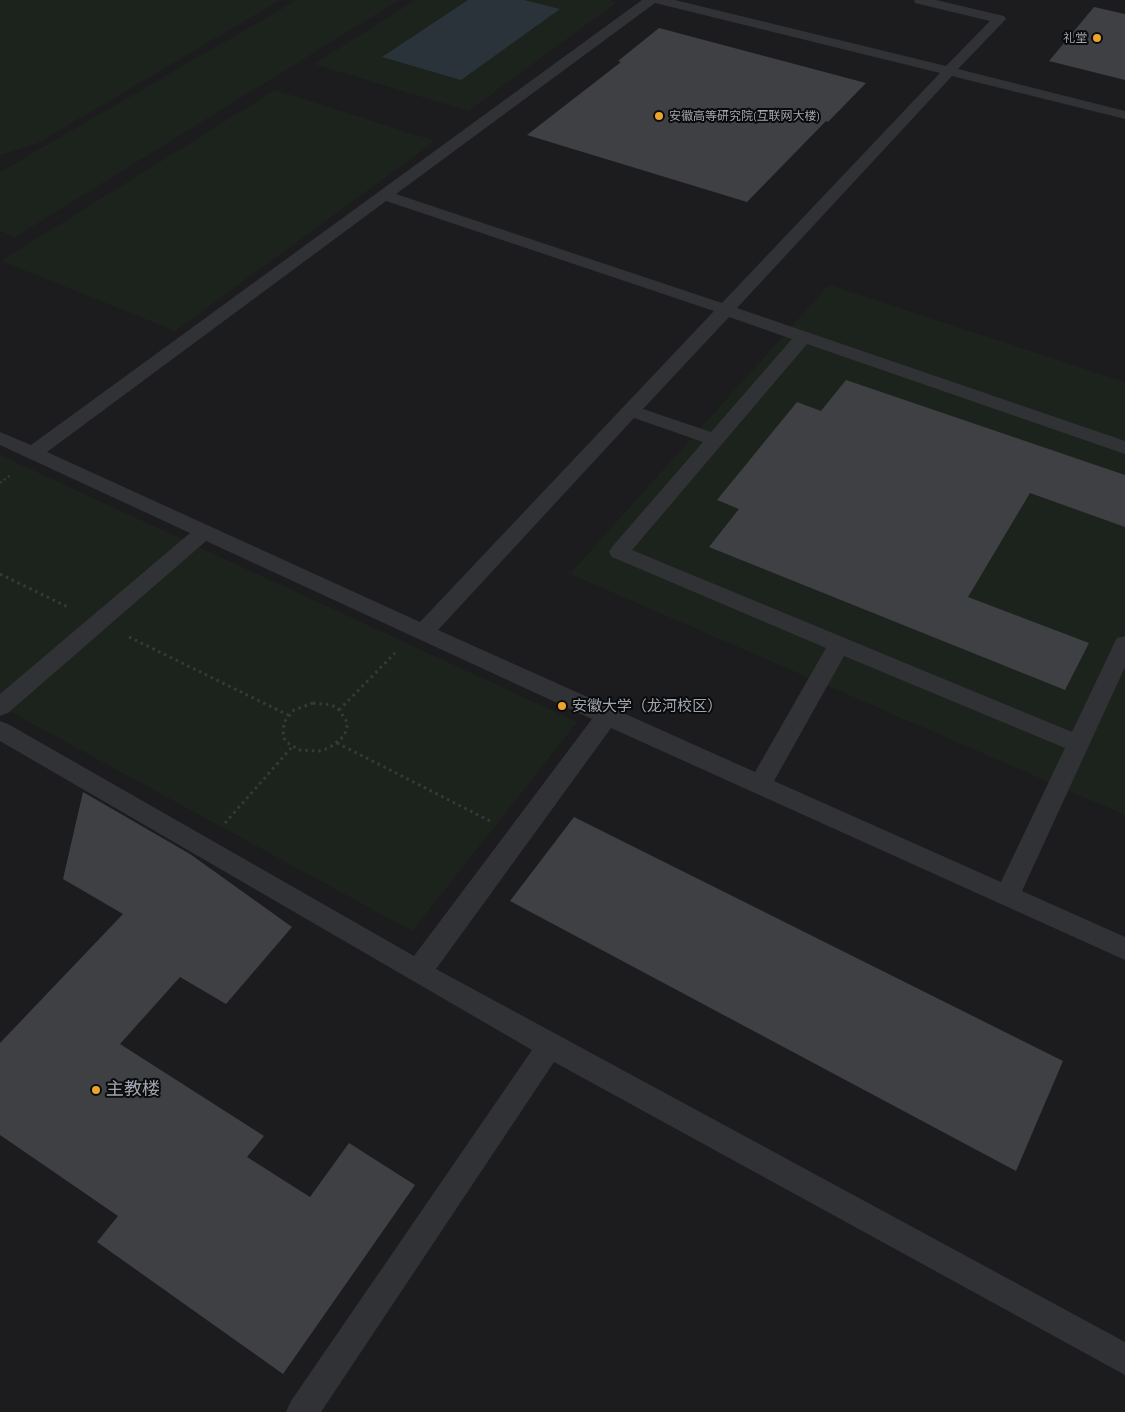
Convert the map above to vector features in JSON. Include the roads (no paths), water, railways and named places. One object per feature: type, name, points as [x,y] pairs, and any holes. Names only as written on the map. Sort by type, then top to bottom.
[{"type":"lane","points":[[33,453],[650,0]]},
{"type":"lane","points":[[659,0],[683,2],[1125,115]]},
{"type":"lane","points":[[421,630],[726,310],[999,19],[920,0]]},
{"type":"lane","points":[[384,195],[726,310],[1125,448]]},
{"type":"lane","points":[[804,337],[619,552],[839,646],[1078,744]]},
{"type":"lane","points":[[631,410],[715,440]]},
{"type":"lane","points":[[0,438],[608,716],[1125,949]]},
{"type":"lane","points":[[0,707],[205,531]]},
{"type":"lane","points":[[1008,896],[1125,644]]},
{"type":"lane","points":[[760,784],[839,646]]},
{"type":"lane","points":[[418,972],[608,716]]},
{"type":"lane","points":[[0,730],[418,972],[550,1046],[1125,1359]]},
{"type":"lane","points":[[302,1412],[550,1046]]},
{"type":"place","name":"礼堂","points":[[1097,38]]},
{"type":"place","name":"安徽高等研究院(互联网大楼)","points":[[659,116]]},
{"type":"place","name":"安徽大学（龙河校区）","points":[[562,706]]},
{"type":"place","name":"主教楼","points":[[96,1090]]}]
